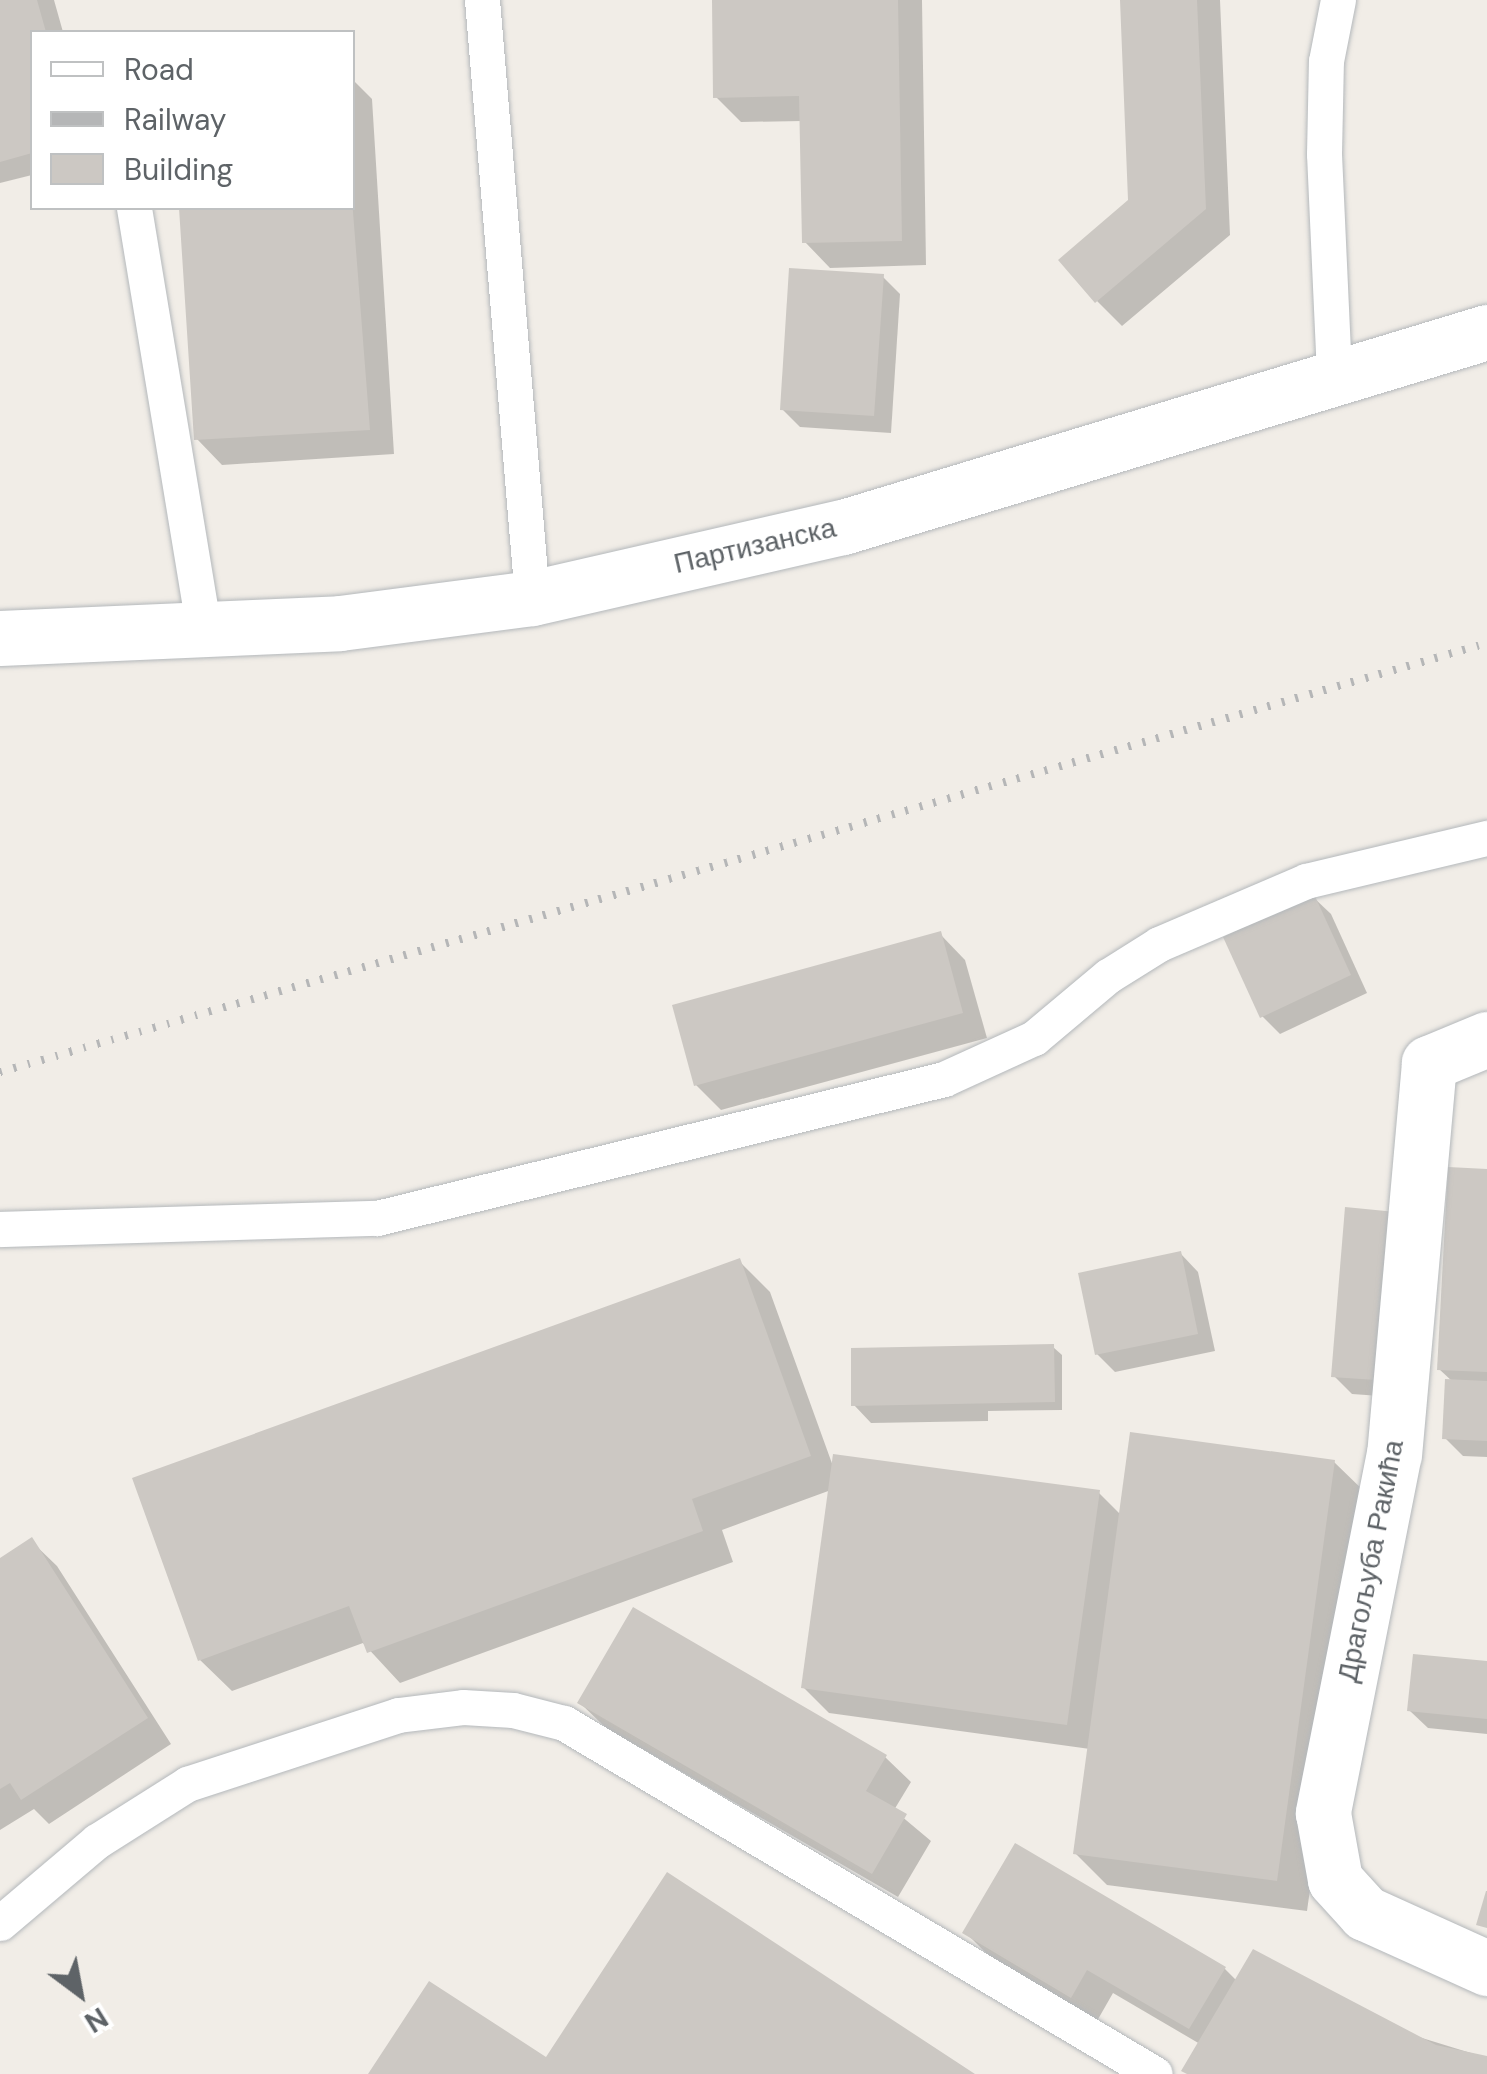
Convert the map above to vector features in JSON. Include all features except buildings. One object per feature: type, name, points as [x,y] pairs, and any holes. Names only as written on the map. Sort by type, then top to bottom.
[{"type":"street","name":"Партизанска","points":[[0,638],[340,623],[532,598],[842,527],[1334,374],[1487,332]]},
{"type":"street","name":"Драгољуба Ракића","points":[[1487,1039],[1429,1063],[1394,1453],[1323,1813],[1335,1880],[1365,1913],[1487,1968]]},
{"type":"lane","points":[[482,0],[532,598]]},
{"type":"lane","points":[[1334,374],[1324,154],[1326,61],[1338,0]]},
{"type":"lane","points":[[134,210],[204,629]]},
{"type":"lane","points":[[0,1228],[377,1218],[944,1079],[1034,1038],[1108,976],[1159,944],[1306,881],[1487,838]]},
{"type":"lane","points":[[0,1923],[97,1840],[186,1784],[398,1715],[464,1707],[513,1710],[564,1723],[1155,2074]]},
{"type":"railway","points":[[0,1072],[1487,643]]}]
